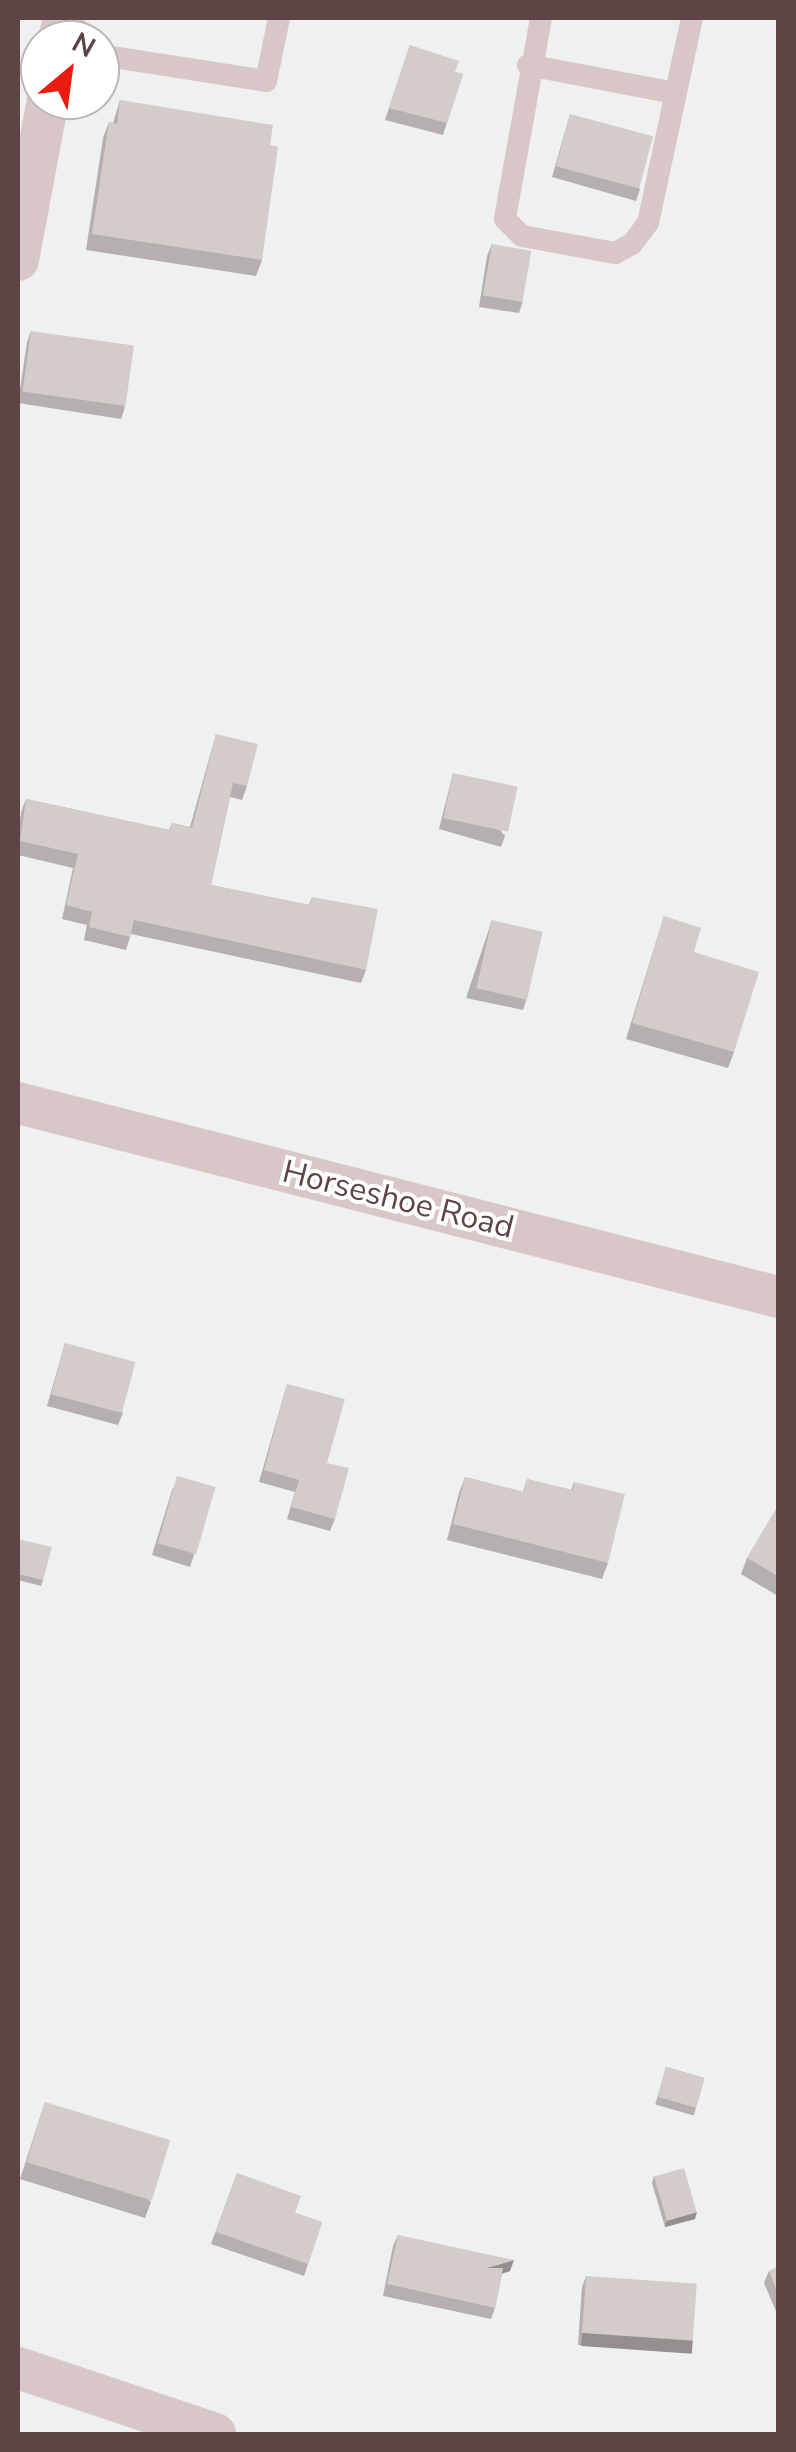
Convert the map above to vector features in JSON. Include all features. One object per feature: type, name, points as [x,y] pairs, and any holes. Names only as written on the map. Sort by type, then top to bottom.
[{"type":"street","points":[[18,260],[44,120]]},
{"type":"street","name":"Horseshoe Road","points":[[18,1103],[778,1297]]},
{"type":"street","points":[[18,2368],[215,2434]]},
{"type":"lane","points":[[120,57],[266,81],[279,18]]},
{"type":"lane","points":[[540,18],[528,65],[506,219],[522,236],[615,252],[632,244],[648,223],[692,18]]},
{"type":"lane","points":[[528,65],[674,93]]},
{"type":"building","points":[[410,45],[459,61],[455,72],[463,74],[447,123],[389,108]]},
{"type":"building","points":[[120,100],[273,125],[270,145],[278,147],[262,260],[92,234],[109,122],[117,124]]},
{"type":"building","points":[[570,114],[653,136],[639,188],[556,166]]},
{"type":"building","points":[[492,244],[531,251],[522,302],[483,295]]},
{"type":"building","points":[[31,331],[134,345],[125,406],[23,391]]},
{"type":"building","points":[[216,734],[258,744],[247,786],[233,783],[211,885],[310,905],[312,897],[378,909],[366,970],[134,920],[130,937],[89,927],[92,912],[66,905],[78,854],[20,841],[26,799],[170,830],[172,823],[192,828]]},
{"type":"building","points":[[453,773],[518,787],[508,832],[443,818]]},
{"type":"building","points":[[664,916],[701,928],[694,952],[759,972],[734,1052],[632,1023]]},
{"type":"building","points":[[492,920],[543,932],[527,1000],[476,988]]},
{"type":"building","points":[[65,1343],[136,1362],[122,1413],[51,1394]]},
{"type":"building","points":[[287,1384],[345,1399],[327,1463],[349,1468],[335,1519],[291,1507],[299,1480],[264,1470]]},
{"type":"building","points":[[177,1476],[215,1487],[196,1554],[158,1543]]},
{"type":"building","points":[[465,1477],[524,1492],[527,1479],[573,1490],[574,1482],[625,1494],[608,1563],[453,1524]]},
{"type":"building","points":[[778,1506],[778,1576],[747,1558]]},
{"type":"building","points":[[18,1539],[52,1547],[43,1580],[18,1574]]},
{"type":"building","points":[[666,2067],[704,2078],[696,2108],[657,2097]]},
{"type":"building","points":[[45,2102],[170,2140],[152,2201],[27,2162]]},
{"type":"building","points":[[684,2168],[697,2212],[667,2221],[654,2177]]},
{"type":"building","points":[[237,2173],[301,2196],[295,2213],[322,2222],[308,2264],[216,2232]]},
{"type":"building","points":[[398,2235],[514,2260],[486,2268],[503,2268],[495,2308],[387,2284]]},
{"type":"building","points":[[778,2267],[778,2294],[769,2271]]},
{"type":"building","points":[[586,2276],[697,2284],[693,2341],[582,2333]]}]
